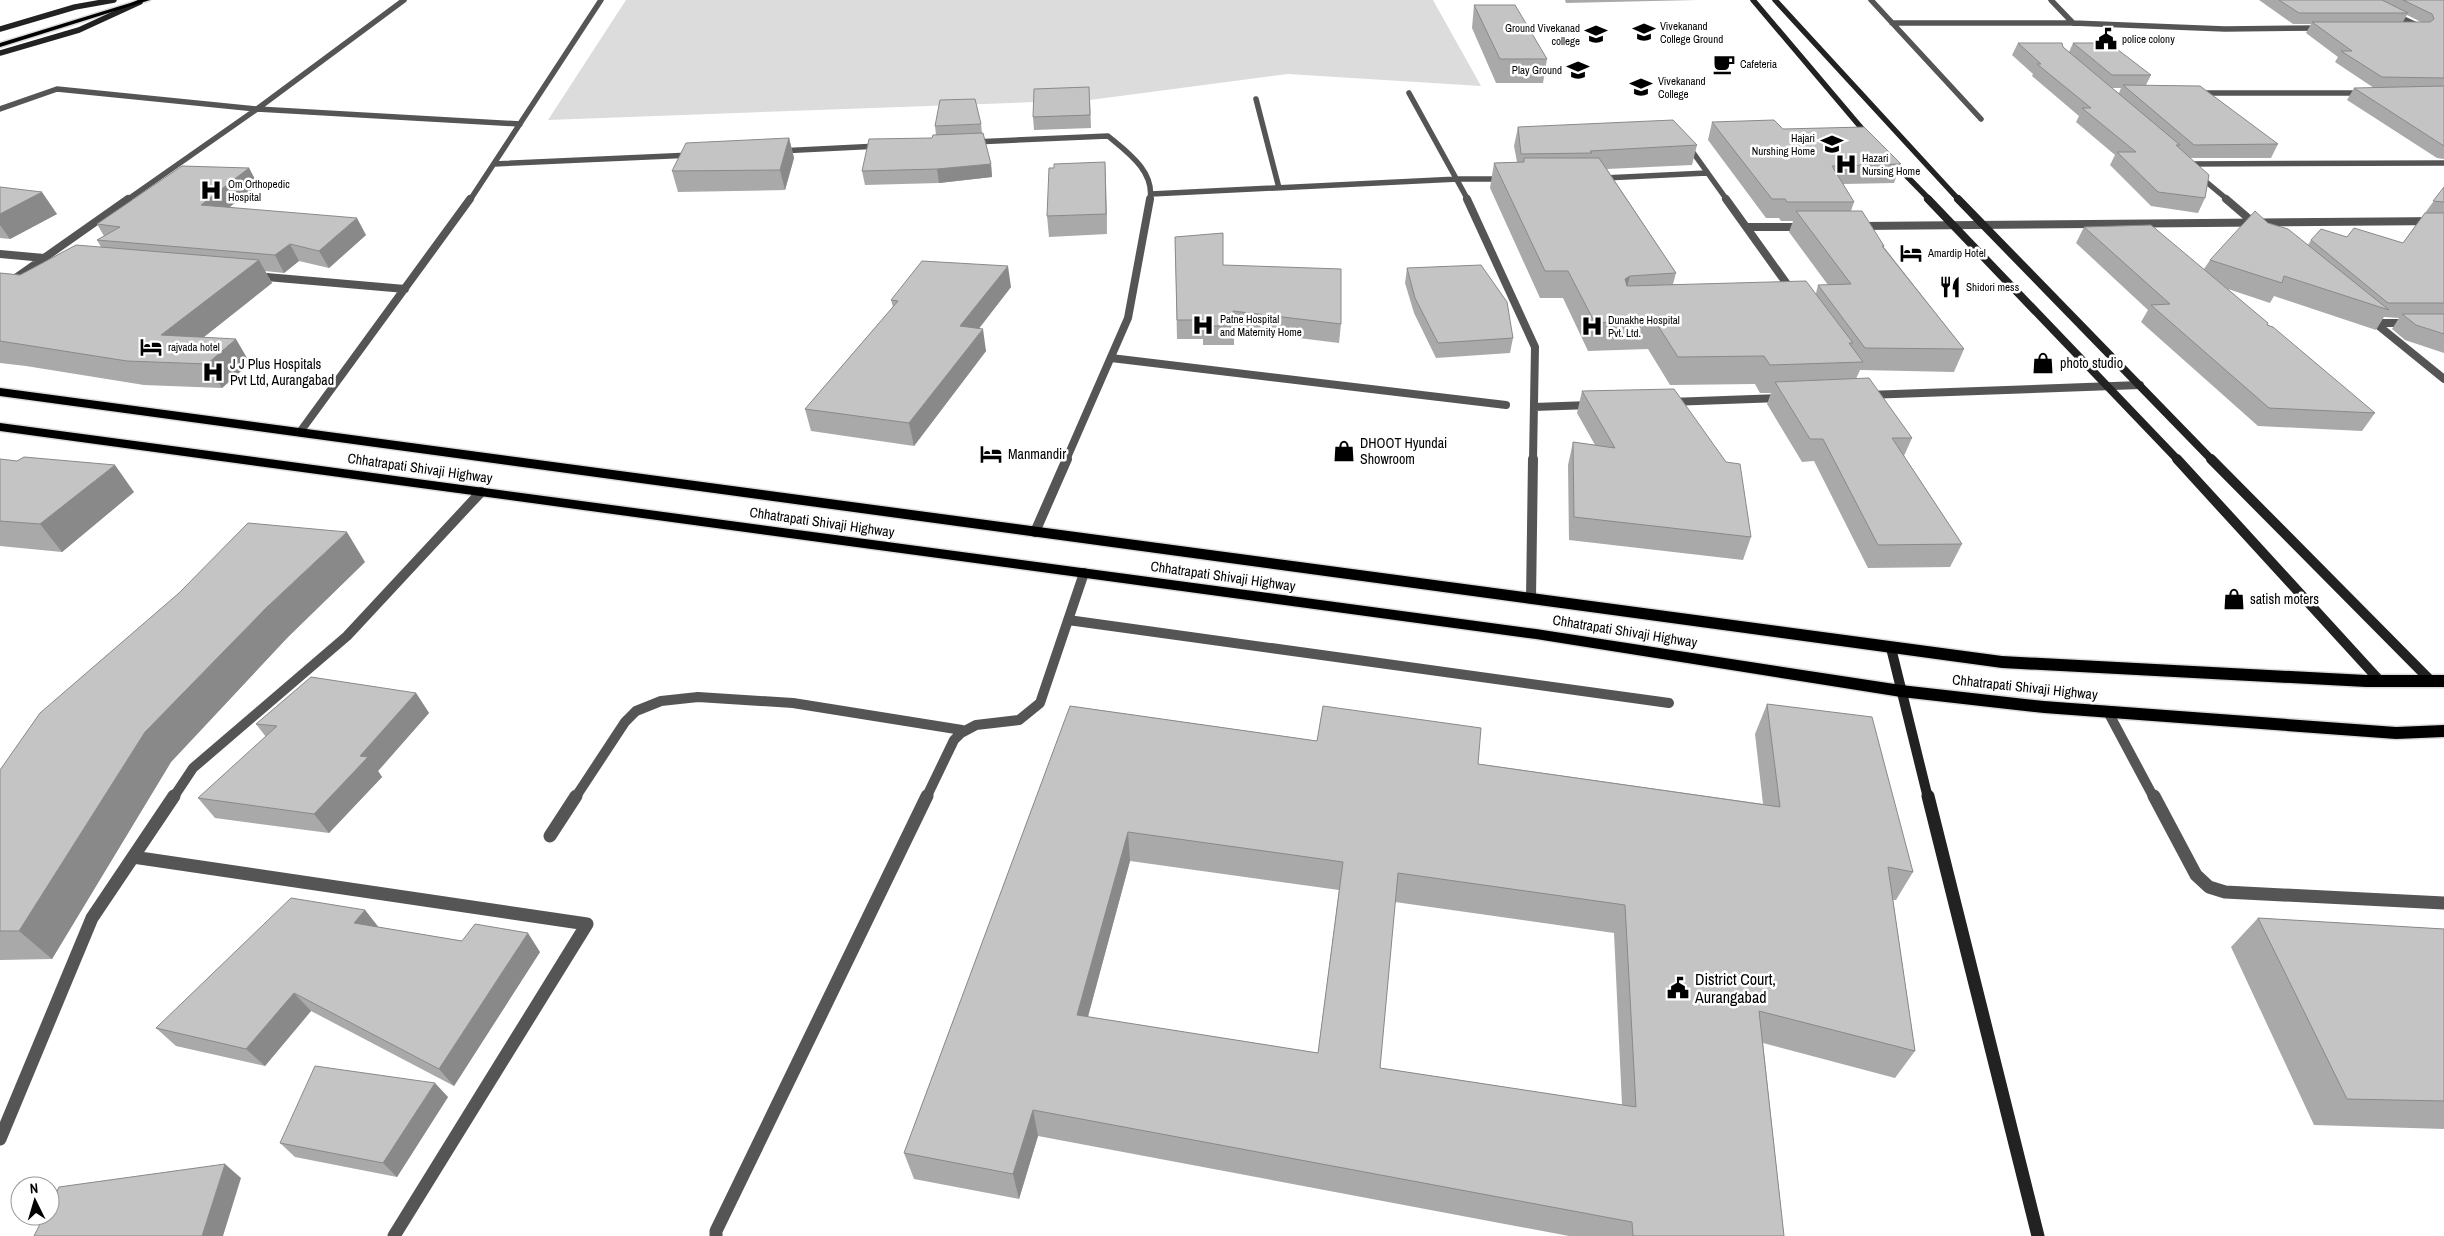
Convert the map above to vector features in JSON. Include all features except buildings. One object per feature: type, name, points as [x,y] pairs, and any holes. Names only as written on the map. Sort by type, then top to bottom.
[{"type":"highway","name":"Chhatrapati Shivaji Highway","points":[[0,392],[2002,662],[2380,681],[2437,681]]},
{"type":"highway","name":"Chhatrapati Shivaji Highway","points":[[0,427],[1536,634],[1901,691],[2108,712],[2396,733],[2444,732]]},
{"type":"main road","points":[[0,36],[120,0]]},
{"type":"main road","points":[[0,45],[143,1]]},
{"type":"street","points":[[0,29],[76,7],[114,0]]},
{"type":"street","points":[[0,288],[256,108],[404,0]]},
{"type":"street","points":[[300,432],[494,164],[601,0]]},
{"type":"street","points":[[1753,0],[1875,144]]},
{"type":"street","points":[[1775,0],[1835,68],[1984,226],[2140,385],[2437,681]]},
{"type":"street","points":[[1871,0],[1981,119]]},
{"type":"street","points":[[2051,0],[2073,23]]},
{"type":"street","points":[[0,53],[79,30],[143,1]]},
{"type":"street","points":[[2390,12],[2423,28],[2403,28]]},
{"type":"street","points":[[1892,23],[2073,23],[2225,29],[2334,28]]},
{"type":"street","points":[[0,108],[57,89],[256,108],[520,124]]},
{"type":"street","points":[[1409,93],[1458,179],[1535,347],[1531,599]]},
{"type":"street","points":[[2184,93],[2374,93]]},
{"type":"street","points":[[1256,99],[1279,188]]},
{"type":"street","points":[[969,142],[1108,136],[1141,164],[1151,194],[1128,318],[1036,532]]},
{"type":"street","points":[[1686,143],[1799,300]]},
{"type":"street","points":[[771,151],[890,146]]},
{"type":"street","points":[[1882,150],[2107,386],[2380,681]]},
{"type":"street","points":[[494,164],[702,154]]},
{"type":"street","points":[[2178,158],[2254,223]]},
{"type":"street","points":[[2186,164],[2444,163]]},
{"type":"street","points":[[1595,178],[1707,173]]},
{"type":"street","points":[[1151,194],[1458,179],[1516,178]]},
{"type":"street","points":[[1604,178],[1610,186]]},
{"type":"street","points":[[1855,226],[2444,221]]},
{"type":"street","points":[[1747,227],[1816,227]]},
{"type":"street","points":[[0,254],[61,259]]},
{"type":"street","points":[[248,275],[405,289]]},
{"type":"street","points":[[2361,311],[2444,379]]},
{"type":"street","points":[[2376,323],[2415,323]]},
{"type":"street","points":[[1111,358],[1506,405]]},
{"type":"street","points":[[1860,392],[1867,395],[2140,385]]},
{"type":"street","points":[[1661,402],[1789,398]]},
{"type":"street","points":[[1534,407],[1603,404]]},
{"type":"street","points":[[0,1139],[92,918],[193,768],[347,636],[481,492]]},
{"type":"street","points":[[550,836],[623,724],[644,706],[655,701],[690,697],[776,701],[962,730],[974,725],[1018,720],[1029,714],[1040,703],[1084,573]]},
{"type":"street","points":[[1068,620],[1669,703]]},
{"type":"street","points":[[1891,648],[2038,1236]]},
{"type":"street","points":[[2108,712],[2196,875],[2209,887],[2225,892],[2444,903]]},
{"type":"street","points":[[716,1236],[716,1231],[945,758],[962,730]]},
{"type":"street","points":[[133,857],[587,924],[394,1236]]},
{"type":"shaded area","points":[[626,0],[1433,0],[1481,86],[1288,74],[1090,100],[548,120]]},
{"type":"place","name":"Vivekanand College Ground","points":[[1644,32]]},
{"type":"place","name":"Ground Vivekanad college","points":[[1596,34]]},
{"type":"place","name":"police colony","points":[[2106,39]]},
{"type":"place","name":"Cafeteria","points":[[1724,64]]},
{"type":"place","name":"Play Ground","points":[[1578,70]]},
{"type":"place","name":"Vivekanand College","points":[[1641,87]]},
{"type":"place","name":"Hajari Nurshing Home","points":[[1832,144]]},
{"type":"place","name":"Hazari Nursing Home","points":[[1846,164]]},
{"type":"place","name":"Om Orthopedic Hospital","points":[[211,190]]},
{"type":"place","name":"Amardip Hotel","points":[[1911,253]]},
{"type":"place","name":"Shidori mess","points":[[1950,287]]},
{"type":"place","name":"Patne Hospital and Maternity Home","points":[[1203,325]]},
{"type":"place","name":"Dunakhe Hospital Pvt. Ltd.","points":[[1592,326]]},
{"type":"place","name":"rajvada hotel","points":[[151,347]]},
{"type":"place","name":"photo studio","points":[[2043,363]]},
{"type":"place","name":"J J Plus Hospitals Pvt Ltd, Aurangabad","points":[[213,372]]},
{"type":"place","name":"DHOOT Hyundai Showroom","points":[[1344,451]]},
{"type":"place","name":"Manmandir","points":[[991,454]]},
{"type":"place","name":"satish moters","points":[[2234,599]]},
{"type":"place","name":"District Court, Aurangabad","points":[[1678,988]]}]
